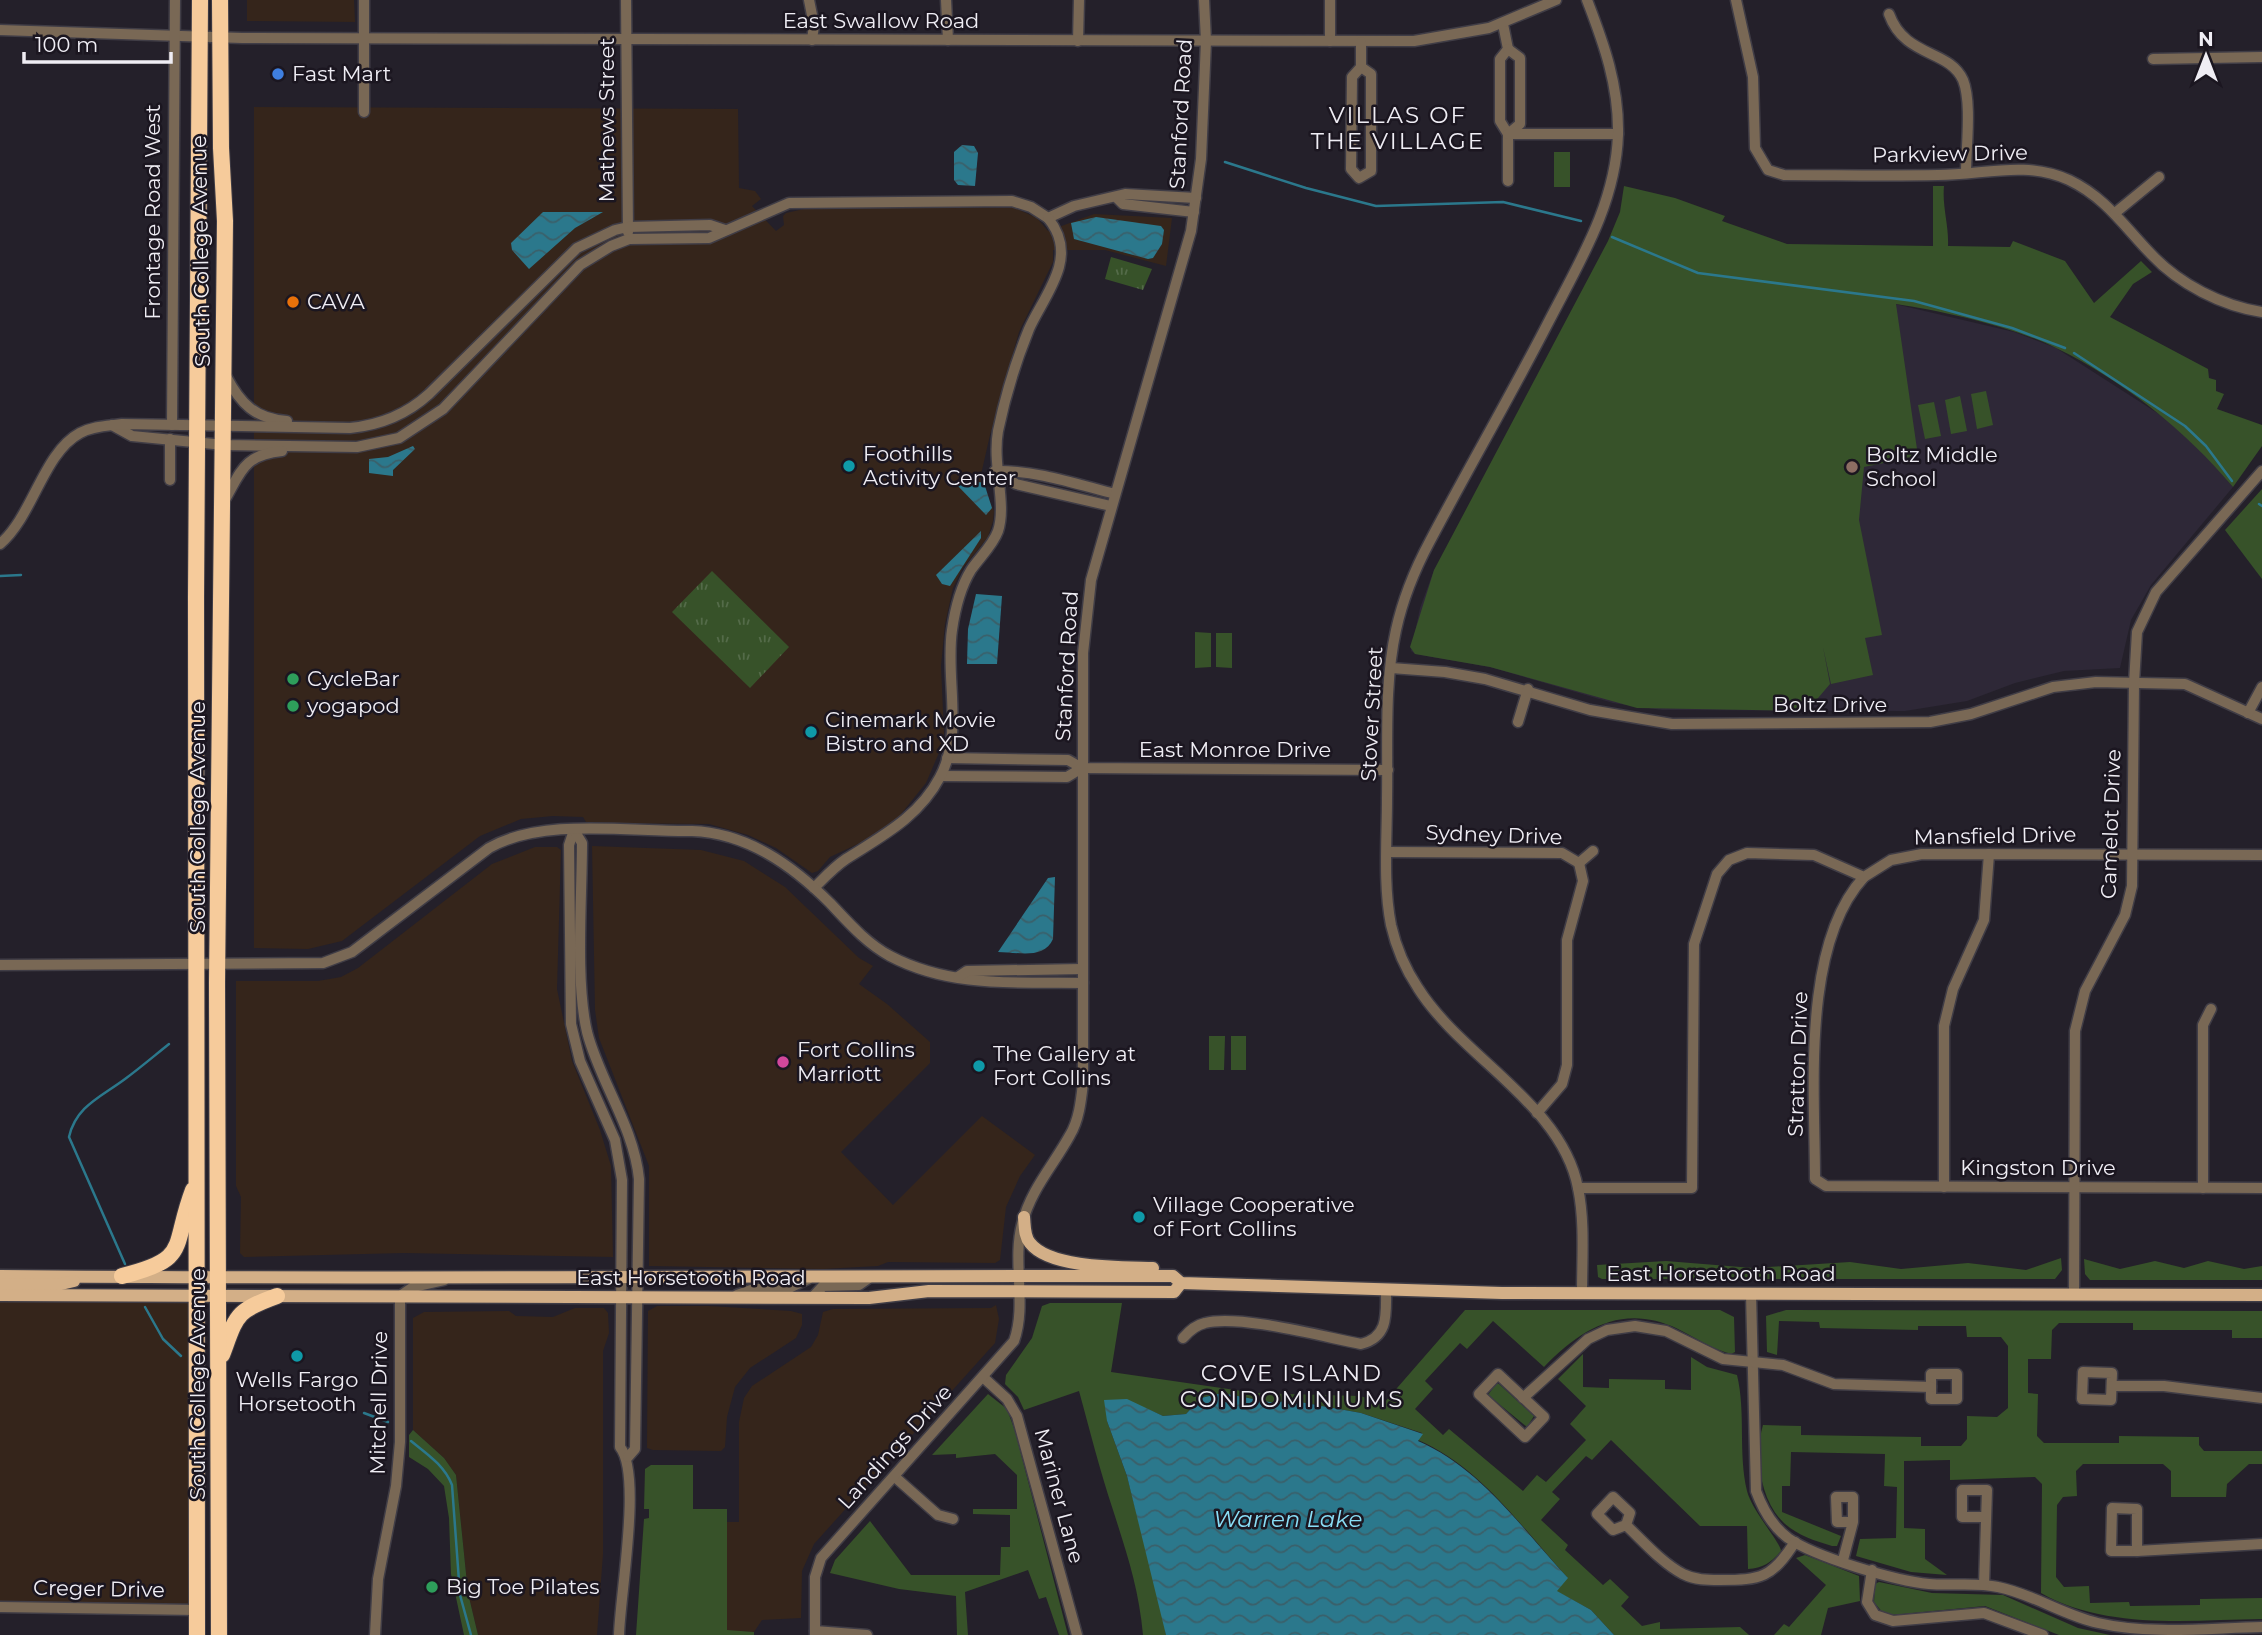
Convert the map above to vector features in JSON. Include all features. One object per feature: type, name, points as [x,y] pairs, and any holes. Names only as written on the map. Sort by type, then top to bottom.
[{"type":"highway","name":"South College Avenue","points":[[197,1635],[200,0]]},
{"type":"highway","name":"South College Avenue","points":[[219,1635],[217,965],[225,373],[220,0]]},
{"type":"highway","points":[[122,1276],[167,1262],[176,1248],[183,1217],[197,1181]]},
{"type":"highway","points":[[219,1364],[236,1319],[247,1307],[277,1296]]},
{"type":"highway","points":[[197,1485],[209,1552],[219,1560]]},
{"type":"highway","points":[[197,1609],[208,1623],[208,1635]]},
{"type":"main road","points":[[1024,1217],[1028,1239],[1042,1252],[1080,1264],[1165,1269],[1176,1280]]},
{"type":"main road","name":"East Horsetooth Road","points":[[83,1276],[808,1279],[1017,1275],[1386,1290],[2262,1295]]},
{"type":"main road","points":[[0,1276],[83,1276]]},
{"type":"main road","points":[[0,1284],[57,1285],[83,1276]]},
{"type":"main road","name":"East Horsetooth Road","points":[[0,1295],[869,1298],[929,1291],[1174,1292],[1176,1280]]},
{"type":"street","name":"Frontage Road West","points":[[172,425],[175,0]]},
{"type":"street","points":[[364,0],[364,112]]},
{"type":"street","name":"Mathews Street","points":[[626,0],[628,233]]},
{"type":"street","points":[[809,0],[814,25],[812,40]]},
{"type":"street","points":[[946,0],[948,40]]},
{"type":"street","points":[[1078,41],[1079,0]]},
{"type":"street","name":"Stanford Road","points":[[1018,1291],[1017,1275],[1024,1217],[1038,1182],[1071,1133],[1079,1110],[1083,1083],[1083,653],[1091,580],[1184,263],[1194,212],[1201,159],[1206,41],[1204,0]]},
{"type":"street","points":[[1330,0],[1330,41]]},
{"type":"street","name":"East Swallow Road","points":[[0,30],[364,38],[1434,40],[1503,24],[1556,0]]},
{"type":"street","name":"Stover Street","points":[[1582,1293],[1578,1188],[1565,1151],[1537,1113],[1458,1037],[1416,985],[1392,928],[1387,852],[1391,668],[1399,616],[1418,565],[1519,380],[1598,224],[1611,186],[1618,134],[1614,84],[1608,57],[1587,0]]},
{"type":"street","name":"Parkview Drive","points":[[1736,0],[1753,77],[1755,148],[1768,170],[1784,175],[1942,176],[2020,168],[2053,174],[2084,188],[2115,213],[2151,254],[2186,282],[2216,298],[2262,312]]},
{"type":"street","points":[[1889,14],[1896,33],[1953,67],[1963,80],[1966,96],[1966,172]]},
{"type":"street","points":[[1503,24],[1508,49],[1520,58],[1520,124],[1508,134]]},
{"type":"street","points":[[1361,41],[1361,67],[1352,77],[1351,169],[1359,178],[1371,171],[1371,74],[1361,67]]},
{"type":"street","points":[[1508,49],[1500,59],[1500,121],[1508,134],[1508,181]]},
{"type":"street","points":[[2153,59],[2262,57]]},
{"type":"street","points":[[1508,134],[1618,134]]},
{"type":"street","points":[[2115,213],[2159,177]]},
{"type":"street","points":[[1048,218],[1074,206],[1125,194],[1196,198]]},
{"type":"street","points":[[1116,198],[1122,204],[1194,212]]},
{"type":"street","points":[[112,425],[132,436],[170,439],[224,426],[365,426],[406,412],[429,394],[577,248],[628,233],[709,238],[738,227],[782,204],[799,201],[1012,201],[1031,207],[1048,218],[1058,231],[1059,267],[1017,362],[998,430],[995,471],[1001,510],[998,532],[962,586],[952,626],[952,720],[947,758],[941,776],[916,810],[894,830],[844,860],[814,888]]},
{"type":"street","points":[[0,544],[13,532],[69,441],[80,433],[112,425],[172,425],[224,445],[367,446],[416,429],[443,409],[580,265],[628,233]]},
{"type":"street","points":[[225,373],[236,395],[251,411],[306,426]]},
{"type":"street","points":[[170,439],[170,480]]},
{"type":"street","points":[[223,503],[240,470],[252,459],[296,446]]},
{"type":"street","points":[[995,471],[1040,475],[1115,494]]},
{"type":"street","points":[[995,471],[1015,483],[1111,506]]},
{"type":"street","name":"Camelot Drive","points":[[2074,1295],[2075,1031],[2085,991],[2130,901],[2137,632],[2149,604],[2262,471]]},
{"type":"street","name":"Boltz Drive","points":[[1391,668],[1445,672],[1528,690],[1590,710],[1672,724],[1912,723],[1971,714],[2053,687],[2134,683],[2185,684],[2262,719]]},
{"type":"street","points":[[2248,713],[2262,687]]},
{"type":"street","points":[[1518,722],[1528,690]]},
{"type":"street","name":"East Monroe Drive","points":[[947,758],[1068,760],[1082,768],[1388,770]]},
{"type":"street","name":"East Monroe Drive","points":[[941,776],[1068,777],[1082,768]]},
{"type":"street","points":[[0,965],[310,965],[337,959],[352,952],[502,841],[540,831],[575,830],[715,834],[768,852],[814,888],[859,933],[888,955],[923,971],[958,977],[967,982],[1083,983]]},
{"type":"street","points":[[575,830],[582,843],[584,1012],[595,1057],[635,1156],[639,1179],[635,1449],[628,1457]]},
{"type":"street","points":[[575,830],[569,845],[569,1009],[580,1061],[615,1140],[621,1166],[620,1447],[628,1457],[628,1540],[619,1635]]},
{"type":"street","name":"Sydney Drive","points":[[1387,852],[1562,853],[1579,863],[1593,851]]},
{"type":"street","points":[[1578,1188],[1692,1188],[1692,960],[1702,921],[1723,866],[1747,853],[1798,852],[1819,856],[1864,877]]},
{"type":"street","points":[[1944,1187],[1944,1026],[1953,989],[1984,920],[1990,854]]},
{"type":"street","name":"Mansfield Drive","points":[[1864,877],[1878,867],[1906,856],[2262,855]]},
{"type":"street","points":[[1537,1113],[1556,1093],[1565,1075],[1567,940],[1583,881],[1579,863]]},
{"type":"street","name":"Stratton Drive","points":[[1815,1179],[1818,990],[1840,914],[1847,899],[1864,877]]},
{"type":"street","points":[[958,977],[967,971],[1082,969]]},
{"type":"street","points":[[2203,1188],[2203,1025],[2211,1009]]},
{"type":"street","name":"Kingston Drive","points":[[1815,1179],[1826,1186],[2262,1188]]},
{"type":"street","points":[[400,1296],[413,1287],[452,1278]]},
{"type":"street","points":[[812,1298],[823,1286],[859,1285],[869,1278]]},
{"type":"street","points":[[731,1297],[754,1289],[787,1289],[808,1279]]},
{"type":"street","points":[[1183,1338],[1196,1327],[1216,1322],[1242,1323],[1361,1344],[1370,1342],[1382,1331],[1386,1322],[1386,1290]]},
{"type":"street","name":"Landings Drive","points":[[815,1633],[815,1577],[821,1558],[984,1378],[1014,1341],[1019,1323],[1018,1291]]},
{"type":"street","points":[[1751,1294],[1756,1491],[1768,1517],[1795,1542],[1872,1570],[1925,1584],[1984,1585],[2011,1590],[2076,1617],[2119,1631],[2262,1627]]},
{"type":"street","name":"Mitchell Drive","points":[[375,1635],[378,1579],[396,1486],[400,1442],[400,1296]]},
{"type":"street","points":[[1523,1398],[1588,1339],[1623,1327],[1666,1331],[1707,1353],[1752,1363],[1783,1365],[1820,1380],[1848,1386],[1931,1387]]},
{"type":"street","points":[[1497,1374],[1523,1398],[1544,1417],[1525,1437],[1479,1394],[1497,1374]]},
{"type":"street","name":"Mariner Lane","points":[[984,1378],[1007,1399],[1017,1416],[1077,1635]]},
{"type":"street","points":[[2112,1386],[2164,1386],[2262,1398]]},
{"type":"street","points":[[895,1477],[938,1515],[953,1519]]},
{"type":"street","points":[[2137,1552],[2137,1509],[2112,1508],[2111,1551],[2137,1552],[2262,1544]]},
{"type":"street","points":[[1984,1585],[1986,1517]]},
{"type":"street","points":[[1843,1560],[1853,1522]]},
{"type":"street","points":[[1626,1525],[1674,1568],[1703,1580],[1761,1577],[1779,1566],[1795,1542]]},
{"type":"street","points":[[1872,1570],[1867,1602],[1881,1619],[1893,1622],[1984,1613],[2043,1635]]},
{"type":"street","name":"Creger Drive","points":[[0,1608],[197,1609]]},
{"type":"street","points":[[815,1633],[867,1635]]},
{"type":"shaded area","points":[[247,0],[354,0],[355,22],[247,21]]},
{"type":"shaded area","points":[[254,107],[738,109],[739,188],[755,191],[761,199],[752,206],[776,231],[784,225],[783,216],[786,213],[813,207],[1015,208],[1037,218],[1048,231],[1094,214],[1172,218],[1166,266],[1105,250],[1053,250],[1053,262],[1019,332],[980,479],[994,511],[993,521],[988,537],[962,569],[953,588],[945,624],[941,666],[944,734],[941,748],[926,783],[897,819],[875,836],[830,857],[818,871],[812,873],[776,848],[748,835],[709,824],[595,823],[586,822],[583,817],[553,816],[521,819],[480,836],[342,941],[308,949],[254,948]]},
{"type":"shaded area","name":"Boltz Middle School","points":[[1895,304],[2014,332],[2056,348],[2165,418],[2199,447],[2233,487],[2151,585],[2131,620],[2120,668],[2064,671],[2015,683],[1967,701],[1905,711],[1662,710],[1613,703],[1490,667],[1415,654],[1411,651],[1420,608],[1434,570]]},
{"type":"shaded area","points":[[592,846],[701,850],[744,861],[785,887],[859,958],[873,966],[859,984],[887,1004],[930,1042],[930,1063],[841,1152],[893,1205],[982,1116],[1035,1155],[1020,1176],[1006,1207],[1000,1260],[995,1263],[888,1262],[878,1266],[823,1269],[649,1266],[649,1166],[599,1038],[595,1010]]},
{"type":"shaded area","points":[[535,847],[557,847],[561,850],[557,989],[572,1061],[600,1130],[611,1166],[613,1257],[404,1253],[244,1257],[240,1253],[241,1197],[236,1186],[236,981],[318,981],[341,977],[358,968],[492,864]]},
{"type":"shaded area","points":[[0,1295],[197,1295],[197,1610],[0,1608]]},
{"type":"shaded area","points":[[996,1305],[999,1319],[995,1343],[814,1544],[802,1571],[801,1618],[762,1620],[754,1632],[727,1631],[727,1522],[739,1522],[739,1422],[744,1398],[752,1386],[811,1347],[818,1335],[823,1312],[833,1309],[991,1308]]},
{"type":"shaded area","points":[[657,1306],[791,1311],[802,1314],[802,1325],[796,1338],[750,1368],[735,1387],[727,1417],[725,1447],[721,1451],[647,1448],[648,1311]]},
{"type":"shaded area","points":[[575,1308],[604,1308],[608,1313],[609,1333],[603,1351],[603,1554],[597,1635],[478,1635],[468,1593],[456,1475],[444,1458],[413,1430],[413,1318],[424,1312],[509,1311],[516,1316],[553,1317]]},
{"type":"green space","points":[[1554,152],[1570,152],[1570,187],[1554,187]]},
{"type":"green space","name":"Boltz Middle School","points":[[1624,186],[1675,198],[1725,216],[1722,221],[1787,244],[1933,246],[1933,186],[1944,186],[1948,246],[2010,247],[2013,241],[2065,261],[2094,303],[2141,261],[2152,272],[2133,284],[2110,317],[2208,369],[2209,378],[2216,380],[2216,391],[2224,394],[2217,409],[2262,425],[2262,446],[2233,487],[2195,446],[2152,408],[2081,361],[2039,340],[1999,327],[1956,315],[1896,304],[1918,456],[1864,467],[1859,520],[1882,635],[1865,638],[1873,675],[1831,684],[1823,647],[1830,684],[1807,711],[1637,708],[1490,667],[1415,654],[1410,647],[1434,570],[1608,241],[1620,212]]},
{"type":"green space","points":[[1111,257],[1152,269],[1143,290],[1105,279]]},
{"type":"green space","points":[[1986,391],[1993,425],[1977,429],[1971,394]]},
{"type":"green space","points":[[1960,396],[1967,431],[1951,434],[1945,400]]},
{"type":"green space","points":[[1934,402],[1941,436],[1925,439],[1918,405]]},
{"type":"green space","points":[[2262,489],[2262,579],[2225,530]]},
{"type":"green space","points":[[712,571],[789,647],[750,688],[672,612]]},
{"type":"green space","points":[[1195,632],[1211,633],[1211,667],[1195,668]]},
{"type":"green space","points":[[1216,633],[1232,633],[1232,668],[1216,667]]},
{"type":"green space","points":[[1209,1036],[1225,1036],[1224,1070],[1209,1070]]},
{"type":"green space","points":[[1231,1036],[1246,1036],[1246,1070],[1231,1070]]},
{"type":"green space","points":[[2061,1258],[2062,1270],[2055,1279],[1602,1279],[1598,1277],[1597,1265],[1666,1261],[1753,1268],[1850,1262],[1901,1269],[1968,1263],[2026,1270]]},
{"type":"green space","points":[[2084,1259],[2120,1269],[2155,1261],[2184,1268],[2208,1261],[2244,1269],[2262,1266],[2262,1280],[2090,1280],[2085,1274]]},
{"type":"green space","points":[[1050,1303],[1122,1303],[1111,1372],[1256,1393],[1360,1396],[1384,1403],[1465,1310],[1720,1310],[1734,1317],[1735,1352],[1731,1354],[1658,1322],[1639,1318],[1621,1319],[1589,1331],[1558,1353],[1544,1367],[1493,1321],[1467,1349],[1460,1343],[1425,1381],[1433,1389],[1415,1409],[1443,1435],[1449,1429],[1523,1491],[1537,1475],[1546,1482],[1586,1440],[1570,1424],[1586,1406],[1558,1379],[1583,1354],[1583,1387],[1609,1388],[1609,1379],[1665,1380],[1665,1389],[1691,1390],[1691,1357],[1707,1367],[1737,1375],[1747,1491],[1754,1508],[1781,1551],[1771,1561],[1748,1569],[1747,1526],[1700,1526],[1611,1440],[1592,1460],[1586,1456],[1552,1492],[1560,1499],[1541,1520],[1568,1545],[1565,1550],[1603,1585],[1610,1579],[1629,1597],[1621,1606],[1642,1626],[1660,1622],[1660,1629],[1740,1627],[1749,1635],[1614,1635],[1591,1610],[1556,1591],[1567,1577],[1481,1482],[1441,1452],[1418,1440],[1422,1433],[1361,1413],[1289,1400],[1274,1403],[1222,1393],[1201,1398],[1186,1414],[1163,1416],[1145,1408],[1107,1421],[1127,1476],[1163,1615],[1166,1635],[1143,1635],[1132,1572],[1079,1391],[1024,1410],[1018,1397],[1005,1384],[1006,1375],[1032,1338],[1042,1306]]},
{"type":"green space","points":[[1786,1310],[2262,1311],[2262,1338],[2232,1338],[2232,1330],[2133,1330],[2133,1323],[2059,1323],[2052,1330],[2051,1359],[2028,1359],[2028,1393],[2038,1394],[2037,1436],[2044,1443],[2119,1443],[2119,1436],[2199,1437],[2199,1445],[2204,1451],[2262,1451],[2262,1464],[2249,1464],[2227,1484],[2226,1497],[2171,1497],[2171,1471],[2163,1464],[2083,1464],[2076,1471],[2077,1496],[2063,1497],[2057,1505],[2056,1577],[2064,1587],[2089,1586],[2090,1603],[2129,1602],[2130,1606],[2200,1605],[2200,1599],[2262,1598],[2262,1619],[2177,1621],[2120,1618],[2066,1605],[2041,1593],[2042,1484],[2035,1477],[1950,1480],[1950,1460],[1904,1461],[1904,1528],[1925,1529],[1925,1559],[1947,1575],[1911,1572],[1856,1556],[1860,1539],[1896,1538],[1897,1487],[1884,1486],[1885,1454],[1791,1452],[1790,1486],[1782,1486],[1782,1512],[1841,1536],[1837,1546],[1832,1546],[1795,1531],[1776,1514],[1764,1490],[1759,1463],[1763,1425],[1801,1426],[1801,1435],[1921,1437],[1921,1446],[1961,1446],[1967,1439],[1967,1416],[1997,1417],[2008,1408],[2008,1346],[2001,1337],[1967,1337],[1966,1326],[1918,1326],[1918,1330],[1820,1328],[1819,1322],[1779,1321],[1777,1355],[1767,1352],[1766,1316]]},
{"type":"green space","points":[[1496,1384],[1534,1416],[1527,1427],[1488,1395]]},
{"type":"green space","points":[[988,1394],[1007,1409],[1015,1431],[1068,1635],[1059,1635],[1046,1597],[1039,1599],[1028,1570],[965,1592],[968,1635],[957,1635],[956,1596],[899,1589],[830,1573],[835,1560],[870,1521],[911,1575],[1000,1575],[1001,1547],[1010,1547],[1010,1515],[973,1514],[973,1509],[1017,1509],[1017,1475],[995,1454],[956,1458],[956,1454],[932,1455]]},
{"type":"green space","points":[[413,1430],[444,1458],[456,1475],[468,1593],[478,1635],[464,1635],[451,1574],[449,1518],[444,1486],[428,1469],[409,1457],[409,1435]]},
{"type":"green space","points":[[651,1465],[693,1465],[693,1509],[727,1509],[727,1630],[754,1632],[754,1635],[636,1635],[644,1519],[649,1518],[649,1509],[644,1509],[645,1469]]},
{"type":"green space","points":[[1805,1555],[1859,1576],[1860,1601],[1828,1608],[1821,1635],[1774,1635],[1784,1624],[1789,1627],[1826,1585],[1796,1558]]},
{"type":"green space","points":[[1879,1582],[1932,1593],[2003,1595],[2078,1628],[2110,1635],[2059,1635],[1985,1606],[1892,1615],[1883,1613],[1874,1602],[1875,1584]]},
{"type":"water","points":[[962,145],[974,146],[978,153],[975,186],[958,185],[954,180],[954,152]]},
{"type":"water","points":[[543,212],[603,212],[575,228],[529,269],[512,250],[511,243]]},
{"type":"water","points":[[1096,217],[1161,226],[1164,230],[1162,244],[1153,258],[1148,259],[1074,239],[1071,223]]},
{"type":"water","points":[[413,446],[415,449],[393,470],[393,476],[369,473],[369,459],[388,457]]},
{"type":"water","points":[[960,478],[984,483],[992,508],[986,515],[956,484]]},
{"type":"water","points":[[981,531],[981,538],[950,586],[942,584],[936,575]]},
{"type":"water","points":[[976,594],[1002,596],[997,664],[967,664],[968,629]]},
{"type":"water","points":[[1055,877],[1053,939],[1049,946],[1029,953],[998,952],[1048,878]]},
{"type":"water","name":"Warren Lake","points":[[1222,1393],[1274,1403],[1289,1400],[1361,1413],[1423,1434],[1418,1441],[1462,1467],[1481,1483],[1568,1578],[1557,1591],[1591,1610],[1614,1635],[1166,1635],[1127,1476],[1107,1421],[1104,1400],[1127,1399],[1163,1416],[1186,1414],[1201,1398]]},
{"type":"waterway","points":[[1225,162],[1306,188],[1376,206],[1503,202],[1581,221]]},
{"type":"waterway","points":[[1612,237],[1698,273],[1914,301],[2012,328],[2065,348]]},
{"type":"waterway","points":[[2074,353],[2185,426],[2206,446],[2232,481]]},
{"type":"waterway","points":[[0,576],[21,575]]},
{"type":"waterway","points":[[125,1264],[69,1137],[72,1126],[83,1110],[169,1044]]},
{"type":"waterway","points":[[145,1307],[163,1339],[181,1356]]},
{"type":"waterway","points":[[364,1413],[388,1422]]},
{"type":"waterway","points":[[411,1441],[440,1466],[452,1485],[460,1595],[471,1635]]},
{"type":"place","name":"Fast Mart","points":[[278,74]]},
{"type":"place","name":"CAVA","points":[[293,302]]},
{"type":"place","name":"Foothills Activity Center","points":[[849,466]]},
{"type":"place","name":"Boltz Middle School","points":[[1852,467]]},
{"type":"place","name":"CycleBar","points":[[293,679]]},
{"type":"place","name":"yogapod","points":[[293,706]]},
{"type":"place","name":"Cinemark Movie Bistro and XD","points":[[811,732]]},
{"type":"place","name":"Fort Collins Marriott","points":[[783,1062]]},
{"type":"place","name":"The Gallery at Fort Collins","points":[[979,1066]]},
{"type":"place","name":"Village Cooperative of Fort Collins","points":[[1139,1217]]},
{"type":"place","name":"Wells Fargo Horsetooth","points":[[297,1356]]},
{"type":"place","name":"Big Toe Pilates","points":[[432,1587]]},
{"type":"district","name":"VILLAS OF THE VILLAGE","points":[[1398,128]]},
{"type":"district","name":"COVE ISLAND CONDOMINIUMS","points":[[1292,1386]]}]
